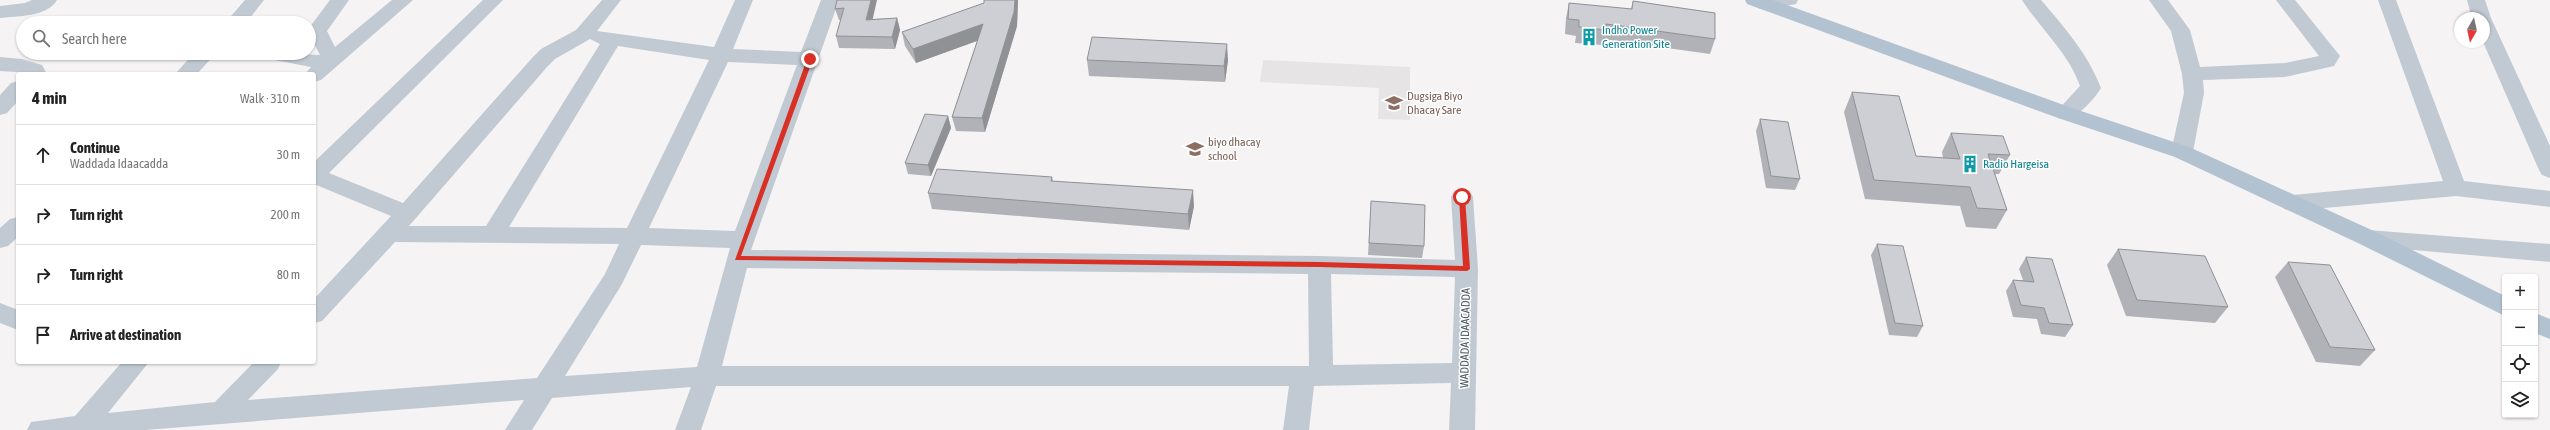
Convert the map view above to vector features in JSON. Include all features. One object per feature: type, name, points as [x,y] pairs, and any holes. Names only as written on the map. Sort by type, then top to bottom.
[{"type":"main road","points":[[1760,2],[2065,113],[2182,152],[2368,238],[2502,305]]},
{"type":"main road","points":[[2538,324],[2550,330]]},
{"type":"street","points":[[0,12],[29,9],[48,0]]},
{"type":"street","points":[[325,66],[317,31],[340,0]]},
{"type":"street","points":[[325,66],[404,0]]},
{"type":"street","points":[[316,173],[494,0]]},
{"type":"street","points":[[316,312],[407,214],[540,62],[548,54],[583,35],[612,0]]},
{"type":"street","points":[[518,430],[614,278],[721,55],[744,0]]},
{"type":"street","points":[[688,430],[707,376],[740,249],[810,59],[830,0]]},
{"type":"street","points":[[1760,2],[1789,0]]},
{"type":"street","points":[[2031,0],[2079,59],[2087,74],[2091,88],[2065,113]]},
{"type":"street","points":[[2158,0],[2180,30],[2192,74],[2194,93],[2182,152]]},
{"type":"street","points":[[2192,74],[2285,70],[2327,61],[2330,56],[2285,0]]},
{"type":"street","points":[[2387,0],[2456,188]]},
{"type":"street","points":[[2476,0],[2480,12]]},
{"type":"street","points":[[240,16],[249,2]]},
{"type":"street","points":[[583,35],[721,55],[810,59]]},
{"type":"street","points":[[2490,35],[2550,170]]},
{"type":"street","points":[[492,235],[613,39]]},
{"type":"street","points":[[187,72],[199,60]]},
{"type":"street","points":[[300,60],[325,66]]},
{"type":"street","points":[[0,64],[22,66],[32,72]]},
{"type":"street","points":[[0,108],[16,90]]},
{"type":"street","points":[[316,176],[407,214]]},
{"type":"street","points":[[2292,202],[2456,188],[2550,199]]},
{"type":"street","name":"WADDADA IDAACADDA","points":[[1462,197],[1467,269],[1462,430]]},
{"type":"street","points":[[0,240],[16,227]]},
{"type":"street","points":[[389,234],[634,236],[740,249],[1467,269]]},
{"type":"street","points":[[2368,238],[2550,253]]},
{"type":"street","points":[[1296,430],[1312,376],[1319,265]]},
{"type":"street","points":[[82,426],[133,364]]},
{"type":"street","points":[[221,412],[267,364]]},
{"type":"street","points":[[40,430],[221,412],[546,386],[707,376],[1312,376],[1464,373]]},
{"type":"shaded area","name":"Dugsiga Biyo Dhacay Sare","points":[[1263,60],[1410,67],[1410,120],[1378,119],[1379,88],[1260,82]]},
{"type":"building","points":[[837,0],[871,0],[866,20],[897,18],[892,37],[836,36],[844,8],[835,9]]},
{"type":"building","points":[[984,0],[1015,0],[1014,12],[982,118],[952,117],[983,24],[913,49],[902,32],[984,3]]},
{"type":"building","points":[[1633,1],[1715,13],[1715,39],[1606,24],[1606,30],[1579,27],[1579,20],[1568,19],[1569,3],[1632,9]]},
{"type":"building","points":[[1092,37],[1227,44],[1224,66],[1087,60]]},
{"type":"building","points":[[1852,92],[1899,96],[1916,156],[1960,159],[1951,133],[2003,136],[2010,155],[1988,154],[2007,210],[1977,208],[1970,187],[1874,180]]},
{"type":"building","points":[[925,114],[948,116],[928,165],[905,163]]},
{"type":"building","points":[[1760,119],[1788,122],[1800,179],[1771,176]]},
{"type":"building","points":[[937,169],[1052,177],[1051,181],[1193,190],[1188,214],[928,193]]},
{"type":"building","points":[[1371,201],[1425,205],[1424,246],[1369,243]]},
{"type":"building","points":[[1877,244],[1903,246],[1923,326],[1895,323]]},
{"type":"building","points":[[2118,249],[2205,256],[2228,307],[2137,300]]},
{"type":"building","points":[[2026,257],[2052,259],[2073,325],[2049,323],[2044,308],[2021,305],[2013,280],[2034,282]]},
{"type":"building","points":[[2288,262],[2330,265],[2375,350],[2330,347]]},
{"type":"place","name":"Indho Power Generation Site","points":[[1589,37]]},
{"type":"place","name":"Dugsiga Biyo Dhacay Sare","points":[[1394,103]]},
{"type":"place","name":"biyo dhacay school","points":[[1195,149]]},
{"type":"place","name":"Radio Hargeisa","points":[[1970,164]]},
{"type":"route","points":[[810,59],[737,259],[1319,265],[1467,269],[1462,197]]}]
